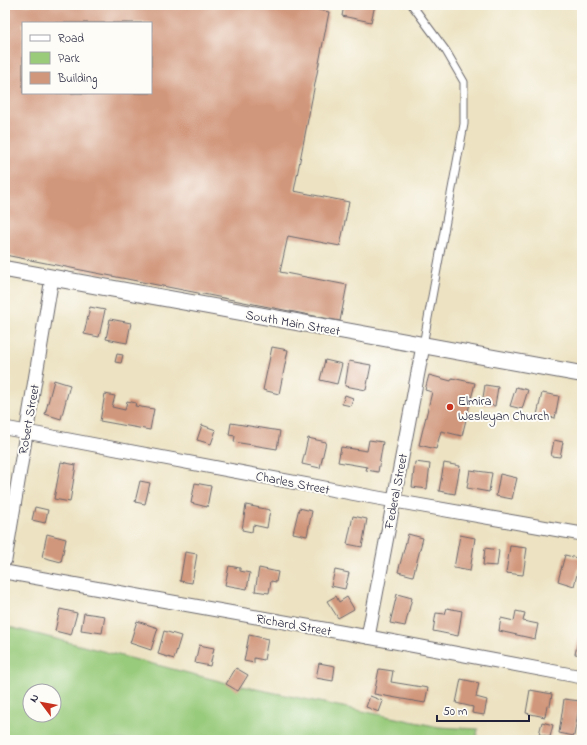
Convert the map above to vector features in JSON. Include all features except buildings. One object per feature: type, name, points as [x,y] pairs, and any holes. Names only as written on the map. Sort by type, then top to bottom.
[{"type":"street","name":"South Main Street","points":[[5,269],[582,374]]},
{"type":"street","name":"Robert Street","points":[[5,560],[52,278]]},
{"type":"street","name":"Federal Street","points":[[368,637],[423,346]]},
{"type":"street","name":"Charles Street","points":[[5,428],[582,534]]},
{"type":"street","name":"Richard Street","points":[[5,572],[582,677]]},
{"type":"lane","points":[[412,5],[446,51],[464,82],[464,124],[423,346]]},
{"type":"green space","points":[[5,626],[227,683],[439,727],[478,729],[476,740],[5,740]]},
{"type":"place","name":"Elmira Wesleyan Church","points":[[450,407]]}]
